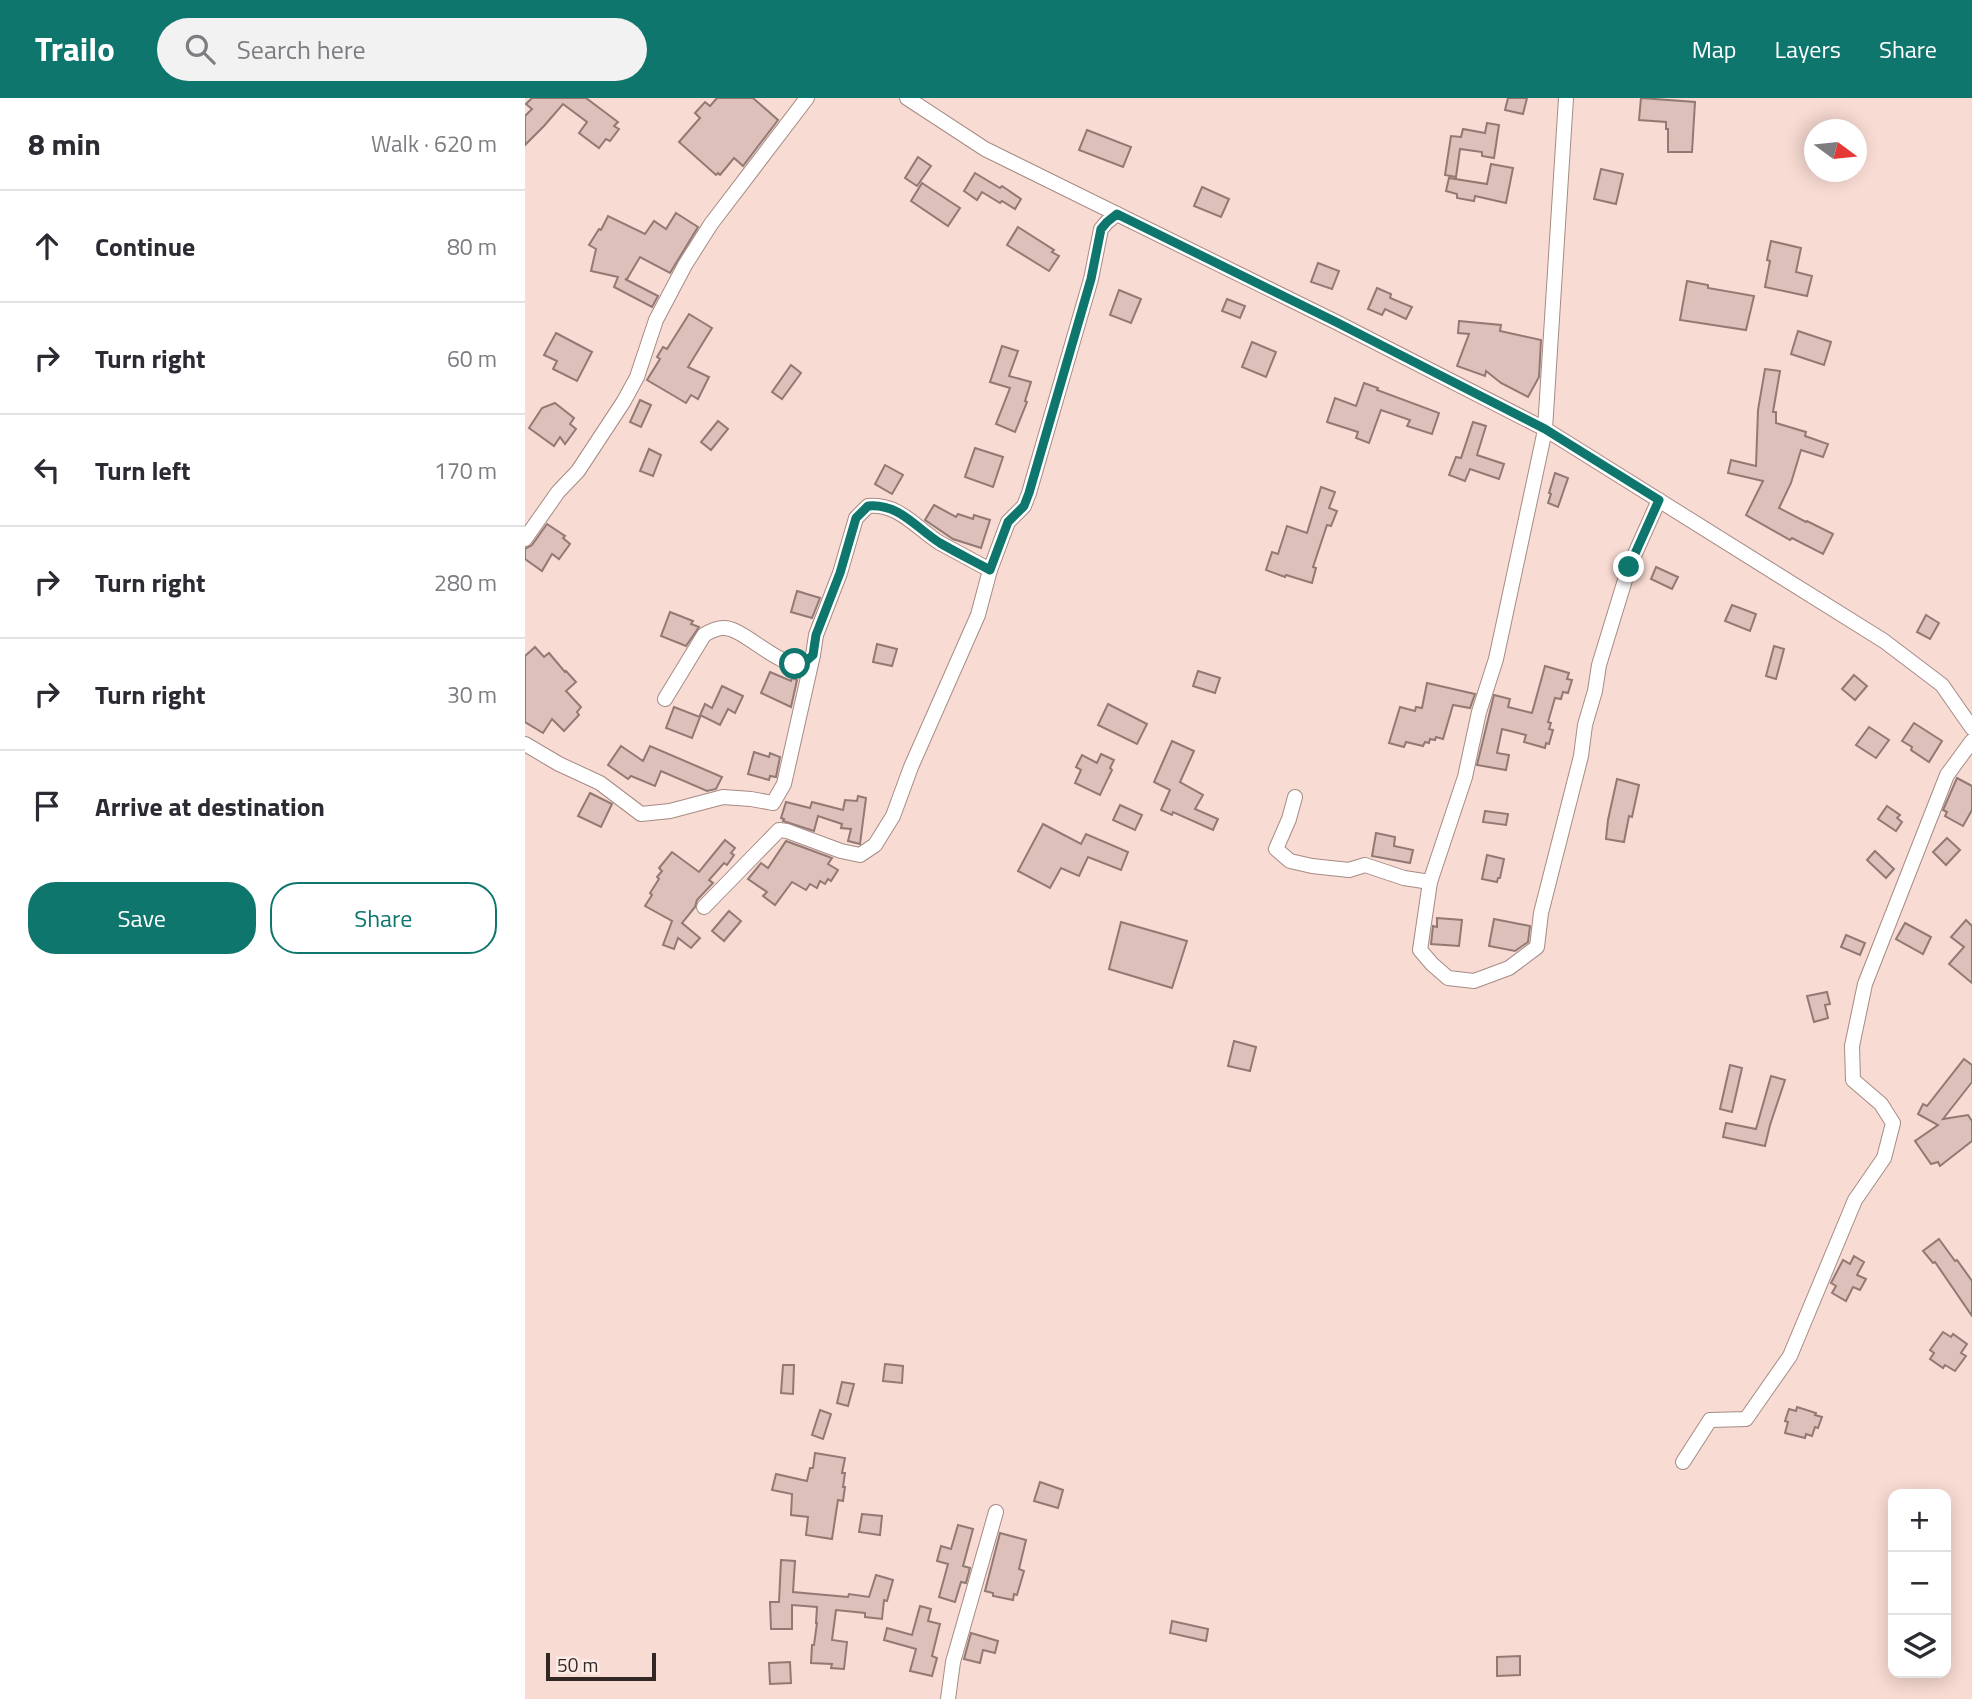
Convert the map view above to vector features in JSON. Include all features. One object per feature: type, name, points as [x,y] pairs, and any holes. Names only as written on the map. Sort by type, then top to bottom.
[{"type":"street","points":[[525,539],[552,500],[578,471],[624,401],[638,377],[656,320],[696,246],[807,98]]},
{"type":"street","points":[[907,98],[985,149],[1336,322],[1545,430],[1884,641],[1942,685],[1972,729]]},
{"type":"street","points":[[1566,98],[1545,430],[1496,659],[1479,712],[1465,777],[1430,882],[1420,950],[1448,978],[1475,981],[1509,968],[1537,947],[1541,913],[1581,756],[1599,665],[1629,567],[1659,500]]},
{"type":"street","points":[[704,907],[779,830],[860,855],[875,845],[893,816],[911,767],[978,615],[990,570],[1008,522],[1024,506],[1029,493],[1091,279],[1101,229],[1117,214]]},
{"type":"street","points":[[525,744],[600,783],[641,814],[670,811],[723,797],[773,803],[784,784],[816,635],[840,573],[856,518],[868,506],[879,505],[899,512],[938,542],[990,570]]},
{"type":"street","points":[[665,699],[705,635],[715,629],[730,629],[795,664],[804,663],[813,655]]},
{"type":"street","points":[[1683,1462],[1710,1420],[1746,1419],[1790,1356],[1855,1200],[1884,1158],[1893,1123],[1881,1104],[1853,1080],[1852,1046],[1865,984],[1947,775],[1972,741]]},
{"type":"street","points":[[1294,797],[1289,818],[1276,849],[1290,861],[1349,870],[1365,865],[1403,878],[1430,882]]},
{"type":"street","points":[[948,1699],[953,1662],[996,1512]]},
{"type":"building","points":[[532,98],[586,98],[618,122],[614,126],[619,129],[610,141],[606,139],[599,148],[579,133],[587,122],[563,104],[525,145],[525,116],[532,109],[526,104]]},
{"type":"building","points":[[717,98],[753,98],[778,120],[743,166],[734,158],[720,175],[716,175],[679,142],[700,118],[695,113],[705,102],[710,106]]},
{"type":"building","points":[[1508,98],[1527,98],[1523,114],[1505,110]]},
{"type":"building","points":[[1641,98],[1695,102],[1692,152],[1668,152],[1666,122],[1639,120]]},
{"type":"building","points":[[1487,123],[1499,125],[1494,158],[1482,156],[1482,152],[1460,149],[1456,177],[1445,175],[1451,136],[1461,137],[1463,129],[1485,133]]},
{"type":"building","points":[[1087,130],[1131,147],[1123,167],[1079,150]]},
{"type":"building","points":[[918,157],[931,166],[917,186],[905,178]]},
{"type":"building","points":[[1491,164],[1513,168],[1506,203],[1475,196],[1474,201],[1457,198],[1457,194],[1446,191],[1449,178],[1487,184]]},
{"type":"building","points":[[1601,169],[1623,174],[1616,204],[1594,199]]},
{"type":"building","points":[[975,173],[1021,199],[1015,209],[982,192],[977,200],[964,191]]},
{"type":"building","points":[[922,183],[960,208],[948,226],[911,201]]},
{"type":"building","points":[[1202,187],[1229,199],[1221,217],[1194,206]]},
{"type":"building","points":[[676,213],[698,227],[670,273],[640,257],[625,279],[658,296],[652,307],[614,287],[618,277],[591,271],[596,249],[589,245],[608,216],[645,234],[654,221],[666,229]]},
{"type":"building","points":[[1018,227],[1059,256],[1049,271],[1007,245]]},
{"type":"building","points":[[1771,241],[1801,248],[1796,272],[1812,276],[1807,296],[1765,287]]},
{"type":"building","points":[[1318,263],[1339,271],[1332,289],[1311,282]]},
{"type":"building","points":[[1687,281],[1708,285],[1708,288],[1754,296],[1746,330],[1680,320]]},
{"type":"building","points":[[1377,288],[1391,294],[1390,298],[1412,307],[1406,319],[1385,309],[1382,315],[1368,309]]},
{"type":"building","points":[[1119,290],[1141,299],[1131,323],[1110,315]]},
{"type":"building","points":[[1227,299],[1245,306],[1240,318],[1222,311]]},
{"type":"building","points":[[689,314],[712,328],[688,367],[709,377],[698,399],[691,395],[686,403],[647,380],[660,359],[657,357],[663,347],[667,349]]},
{"type":"building","points":[[1459,321],[1501,325],[1500,331],[1541,340],[1539,377],[1528,397],[1501,383],[1486,371],[1485,376],[1457,366],[1469,334],[1458,333]]},
{"type":"building","points":[[1798,331],[1831,342],[1824,365],[1791,354]]},
{"type":"building","points":[[556,333],[592,352],[577,381],[553,369],[557,361],[544,355]]},
{"type":"building","points":[[1252,342],[1276,352],[1266,377],[1242,367]]},
{"type":"building","points":[[1002,346],[1018,351],[1009,376],[1031,382],[1025,401],[1027,402],[1015,432],[996,424],[1010,388],[990,382]]},
{"type":"building","points":[[791,365],[801,373],[782,399],[772,392]]},
{"type":"building","points":[[1765,369],[1780,371],[1773,412],[1776,412],[1776,423],[1806,432],[1805,436],[1828,444],[1823,457],[1801,450],[1791,483],[1779,508],[1833,534],[1823,554],[1792,538],[1790,540],[1746,515],[1763,481],[1728,473],[1731,460],[1756,466],[1758,410]]},
{"type":"building","points":[[1364,383],[1439,413],[1432,434],[1407,426],[1410,420],[1381,410],[1369,443],[1356,438],[1358,432],[1327,422],[1335,398],[1356,406]]},
{"type":"building","points":[[640,400],[651,405],[641,427],[630,422]]},
{"type":"building","points":[[555,403],[574,418],[570,424],[576,429],[565,444],[560,437],[554,446],[529,428],[542,408]]},
{"type":"building","points":[[718,421],[728,429],[711,450],[701,442]]},
{"type":"building","points":[[1473,422],[1486,426],[1477,455],[1504,464],[1499,479],[1470,469],[1465,481],[1449,475],[1456,457],[1461,458]]},
{"type":"building","points":[[975,448],[1003,457],[993,487],[965,477]]},
{"type":"building","points":[[649,449],[661,455],[653,476],[640,471]]},
{"type":"building","points":[[885,465],[903,475],[892,494],[875,484]]},
{"type":"building","points":[[1555,473],[1568,478],[1558,507],[1548,503]]},
{"type":"building","points":[[1321,487],[1335,492],[1329,508],[1337,511],[1331,526],[1327,525],[1313,567],[1316,568],[1312,583],[1266,570],[1272,552],[1278,554],[1287,526],[1307,533]]},
{"type":"building","points":[[934,505],[956,517],[958,514],[973,519],[974,515],[990,520],[981,548],[953,539],[925,520]]},
{"type":"building","points":[[547,524],[565,536],[563,538],[570,544],[559,559],[552,554],[542,571],[525,559],[525,549],[532,545]]},
{"type":"building","points":[[1656,567],[1678,577],[1672,589],[1651,579]]},
{"type":"building","points":[[797,591],[820,598],[812,618],[791,612]]},
{"type":"building","points":[[1732,605],[1756,614],[1750,631],[1725,621]]},
{"type":"building","points":[[670,612],[693,621],[691,624],[699,627],[686,646],[661,636]]},
{"type":"building","points":[[1926,615],[1939,623],[1930,639],[1917,632]]},
{"type":"building","points":[[877,644],[897,649],[892,666],[873,662]]},
{"type":"building","points":[[1774,646],[1784,649],[1776,679],[1766,676]]},
{"type":"building","points":[[535,647],[544,657],[549,653],[576,682],[566,691],[581,707],[577,712],[579,715],[564,731],[552,719],[543,733],[525,722],[525,656]]},
{"type":"building","points":[[1545,666],[1569,673],[1567,679],[1572,680],[1568,693],[1563,692],[1561,699],[1555,698],[1548,722],[1551,723],[1549,729],[1553,730],[1549,744],[1546,743],[1545,748],[1524,742],[1526,735],[1502,729],[1497,753],[1509,755],[1506,770],[1477,765],[1494,695],[1510,699],[1508,707],[1532,713]]},
{"type":"building","points":[[1198,671],[1220,678],[1215,693],[1193,686]]},
{"type":"building","points":[[770,672],[791,681],[792,678],[797,680],[791,707],[761,693]]},
{"type":"building","points":[[1854,675],[1867,686],[1855,700],[1842,689]]},
{"type":"building","points":[[1427,683],[1475,694],[1470,708],[1453,705],[1443,739],[1430,739],[1429,743],[1425,742],[1423,746],[1406,742],[1404,747],[1389,743],[1400,707],[1415,711],[1416,707],[1422,708]]},
{"type":"building","points":[[722,686],[743,696],[735,713],[728,709],[720,725],[700,715],[705,704],[712,708]]},
{"type":"building","points":[[1108,704],[1147,724],[1137,744],[1098,725]]},
{"type":"building","points":[[674,707],[700,717],[692,738],[666,728]]},
{"type":"building","points":[[1914,723],[1942,741],[1929,762],[1902,741]]},
{"type":"building","points":[[1869,727],[1889,740],[1876,758],[1856,745]]},
{"type":"building","points":[[1172,741],[1194,751],[1180,782],[1203,795],[1195,809],[1218,819],[1213,830],[1173,812],[1172,815],[1161,810],[1170,790],[1154,782]]},
{"type":"building","points":[[621,746],[643,761],[650,746],[722,777],[716,789],[707,791],[661,771],[655,786],[631,776],[628,779],[608,765]]},
{"type":"building","points":[[754,752],[780,757],[776,777],[770,776],[769,780],[748,774]]},
{"type":"building","points":[[1101,754],[1114,760],[1100,795],[1075,783],[1081,770],[1076,767],[1082,755],[1097,763]]},
{"type":"building","points":[[1957,778],[1972,786],[1972,810],[1963,826],[1945,816],[1947,812],[1943,810]]},
{"type":"building","points":[[1617,779],[1639,785],[1624,842],[1606,839]]},
{"type":"building","points":[[590,793],[612,804],[601,827],[578,816]]},
{"type":"building","points":[[858,796],[866,798],[860,844],[848,841],[851,829],[841,828],[842,824],[818,816],[814,831],[781,818],[786,802],[810,808],[812,802],[843,810],[845,800],[857,801]]},
{"type":"building","points":[[1120,805],[1142,815],[1135,830],[1113,820]]},
{"type":"building","points":[[1887,806],[1900,815],[1897,818],[1902,822],[1896,831],[1878,819]]},
{"type":"building","points":[[1485,811],[1508,814],[1506,825],[1483,822]]},
{"type":"building","points":[[1043,824],[1081,844],[1086,834],[1128,852],[1121,870],[1088,857],[1079,876],[1061,868],[1050,888],[1018,871]]},
{"type":"building","points":[[1376,833],[1395,837],[1394,846],[1413,850],[1410,863],[1372,856]]},
{"type":"building","points":[[1947,838],[1960,850],[1946,865],[1933,852]]},
{"type":"building","points":[[725,840],[735,848],[731,853],[734,855],[727,865],[724,863],[709,880],[713,883],[697,900],[695,907],[682,923],[700,938],[691,948],[678,938],[674,949],[663,945],[672,921],[645,906],[662,871],[659,868],[672,852],[699,872]]},
{"type":"building","points":[[786,841],[832,858],[828,864],[838,870],[831,881],[828,879],[825,884],[820,881],[817,888],[810,884],[806,890],[792,882],[775,905],[763,896],[767,892],[748,879],[761,863],[768,868]]},
{"type":"building","points":[[1875,851],[1894,869],[1886,878],[1867,860]]},
{"type":"building","points":[[1487,855],[1504,859],[1497,882],[1482,879]]},
{"type":"building","points":[[729,911],[741,921],[724,941],[712,931]]},
{"type":"building","points":[[1437,918],[1462,920],[1459,946],[1431,944]]},
{"type":"building","points":[[1494,919],[1530,926],[1528,942],[1515,951],[1489,946]]},
{"type":"building","points":[[1966,920],[1972,926],[1972,983],[1949,964],[1964,947],[1951,937]]},
{"type":"building","points":[[1121,922],[1187,941],[1172,988],[1109,969]]},
{"type":"building","points":[[1905,923],[1931,937],[1923,954],[1896,939]]},
{"type":"building","points":[[1846,935],[1865,943],[1860,955],[1841,947]]},
{"type":"building","points":[[1827,992],[1830,1004],[1825,1005],[1828,1018],[1814,1022],[1807,996]]},
{"type":"building","points":[[1234,1041],[1256,1047],[1250,1071],[1228,1066]]},
{"type":"building","points":[[1964,1059],[1972,1065],[1972,1082],[1943,1119],[1968,1115],[1972,1121],[1972,1141],[1940,1166],[1938,1162],[1931,1164],[1915,1141],[1938,1125],[1918,1114],[1923,1104],[1927,1106]]},
{"type":"building","points":[[1730,1065],[1742,1068],[1732,1112],[1720,1109]]},
{"type":"building","points":[[1771,1076],[1785,1080],[1765,1146],[1723,1137],[1726,1123],[1756,1129]]},
{"type":"building","points":[[1939,1239],[1972,1281],[1972,1316],[1935,1262],[1923,1251]]},
{"type":"building","points":[[1854,1256],[1864,1262],[1857,1275],[1866,1279],[1860,1290],[1853,1287],[1846,1301],[1832,1293],[1836,1286],[1831,1283],[1843,1260],[1850,1264]]},
{"type":"building","points":[[1943,1332],[1951,1337],[1953,1334],[1967,1344],[1961,1353],[1966,1356],[1955,1371],[1945,1365],[1943,1368],[1930,1359],[1934,1353],[1930,1350]]},
{"type":"building","points":[[885,1364],[903,1366],[902,1383],[883,1381]]},
{"type":"building","points":[[783,1365],[794,1365],[793,1394],[781,1393]]},
{"type":"building","points":[[842,1382],[854,1384],[848,1406],[837,1403]]},
{"type":"building","points":[[1797,1407],[1822,1417],[1812,1436],[1806,1434],[1805,1438],[1785,1433],[1789,1409],[1796,1411]]},
{"type":"building","points":[[820,1410],[831,1414],[823,1439],[812,1435]]},
{"type":"building","points":[[815,1453],[845,1458],[842,1473],[845,1473],[843,1501],[838,1500],[832,1539],[806,1535],[808,1517],[791,1515],[792,1494],[772,1490],[776,1474],[807,1481],[810,1468],[813,1468]]},
{"type":"building","points":[[1040,1482],[1063,1490],[1058,1508],[1034,1501]]},
{"type":"building","points":[[862,1514],[882,1516],[880,1535],[859,1532]]},
{"type":"building","points":[[958,1525],[973,1529],[963,1566],[970,1568],[966,1583],[961,1582],[955,1602],[939,1597],[948,1564],[937,1561],[941,1546],[951,1549]]},
{"type":"building","points":[[1000,1533],[1026,1540],[1019,1569],[1024,1571],[1013,1600],[993,1596],[993,1593],[985,1591]]},
{"type":"building","points":[[781,1560],[795,1561],[793,1592],[869,1597],[876,1575],[893,1580],[887,1601],[884,1600],[882,1619],[865,1617],[865,1613],[836,1610],[832,1640],[847,1642],[844,1669],[831,1668],[832,1664],[811,1663],[817,1607],[792,1605],[792,1629],[771,1629],[770,1602],[779,1602]]},
{"type":"building","points":[[920,1606],[931,1609],[928,1621],[940,1624],[932,1656],[937,1658],[932,1676],[910,1671],[916,1649],[884,1640],[887,1628],[912,1635]]},
{"type":"building","points":[[1172,1621],[1208,1629],[1206,1641],[1170,1633]]},
{"type":"building","points":[[971,1633],[998,1641],[995,1653],[983,1650],[980,1663],[964,1659]]},
{"type":"building","points":[[1520,1656],[1520,1675],[1497,1676],[1497,1657]]},
{"type":"building","points":[[790,1662],[791,1683],[770,1684],[769,1663]]},
{"type":"route","points":[[795,664],[804,663],[813,655],[816,635],[840,573],[856,518],[868,506],[879,505],[899,512],[938,542],[990,570],[1008,522],[1024,506],[1029,493],[1091,279],[1101,229],[1117,214],[1545,429],[1659,500],[1629,567]]}]
